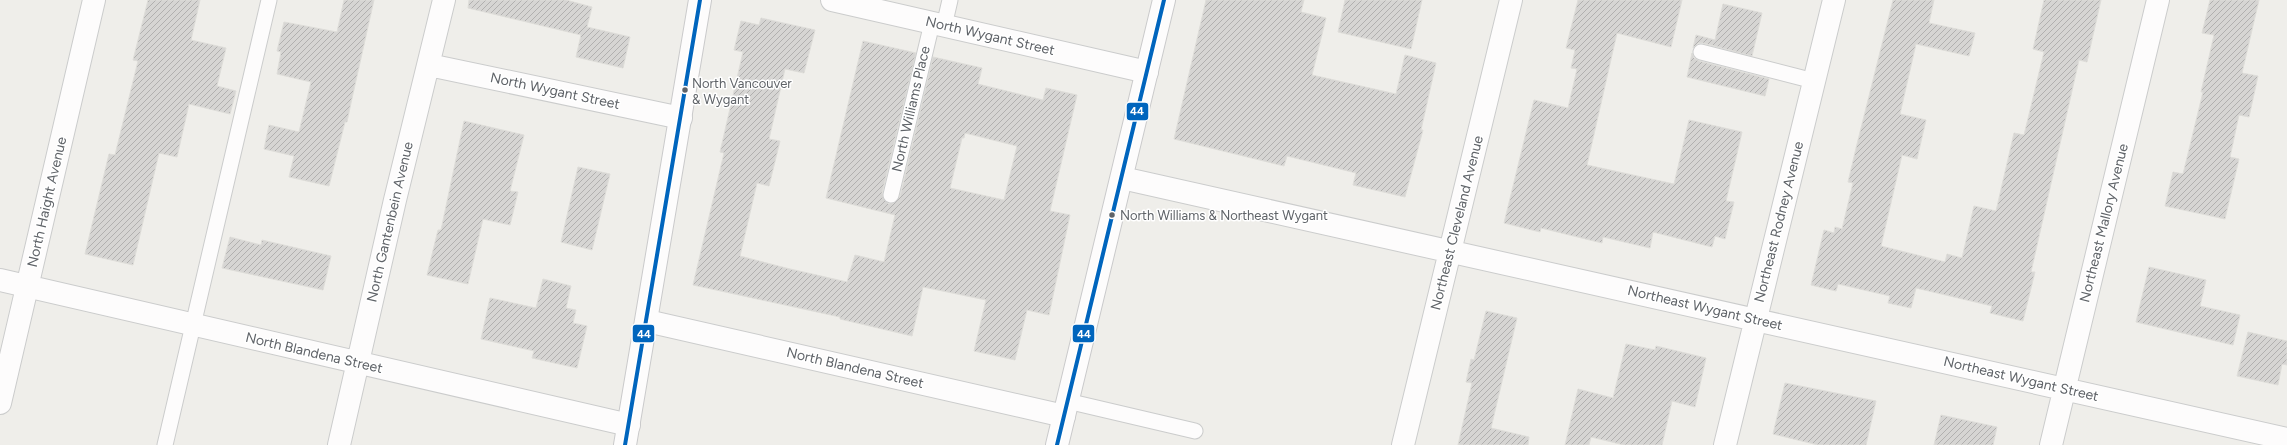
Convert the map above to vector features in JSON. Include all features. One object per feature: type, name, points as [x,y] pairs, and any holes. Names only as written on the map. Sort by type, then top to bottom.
[{"type":"street","name":"North Haight Avenue","points":[[0,403],[94,0]]},
{"type":"street","name":"North Gantenbein Avenue","points":[[339,445],[395,200],[444,0]]},
{"type":"street","points":[[627,435],[700,0]]},
{"type":"street","name":"North Wygant Street","points":[[832,0],[1147,72]]},
{"type":"street","points":[[1057,445],[1164,0]]},
{"type":"street","name":"Northeast Cleveland Avenue","points":[[1403,445],[1511,0]]},
{"type":"street","name":"Northeast Rodney Avenue","points":[[1725,445],[1834,0]]},
{"type":"street","name":"Northeast Mallory Avenue","points":[[2051,445],[2158,0]]},
{"type":"street","name":"North Wygant Street","points":[[429,65],[681,118]]},
{"type":"street","name":"Northeast Wygant Street","points":[[1122,178],[2287,439]]},
{"type":"street","name":"North Blandena Street","points":[[0,280],[193,324],[358,364],[627,435]]},
{"type":"street","name":"North Blandena Street","points":[[647,321],[1066,409]]},
{"type":"lane","points":[[165,445],[269,0]]},
{"type":"lane","name":"North Williams Place","points":[[891,195],[938,24],[950,0]]},
{"type":"lane","points":[[1701,52],[1814,81]]},
{"type":"lane","points":[[1066,409],[1195,432]]},
{"type":"building","points":[[148,0],[200,0],[191,40],[226,48],[217,86],[236,91],[230,114],[189,104],[177,157],[159,153],[133,265],[85,254],[109,154],[115,155],[138,61],[133,60]]},
{"type":"building","points":[[344,0],[374,0],[347,122],[345,122],[329,186],[289,177],[294,156],[264,149],[269,125],[299,132],[311,82],[277,74],[281,52],[277,51],[284,22],[337,32]]},
{"type":"building","points":[[469,0],[566,0],[592,7],[587,27],[630,37],[623,68],[576,57],[581,35],[468,8]]},
{"type":"building","points":[[1206,0],[1304,0],[1301,12],[1326,18],[1312,75],[1396,94],[1405,55],[1436,63],[1421,130],[1423,130],[1405,197],[1353,185],[1356,173],[1287,156],[1284,166],[1174,139]]},
{"type":"building","points":[[1345,0],[1422,0],[1411,49],[1338,32]]},
{"type":"building","points":[[1578,0],[1682,0],[1671,47],[1617,33],[1587,165],[1674,184],[1689,120],[1742,132],[1726,201],[1734,202],[1725,239],[1715,236],[1712,247],[1653,232],[1650,248],[1603,237],[1602,243],[1541,228],[1540,232],[1504,223],[1534,100],[1568,108],[1577,69],[1571,68],[1575,50],[1566,48]]},
{"type":"building","points":[[1893,0],[1934,0],[1929,23],[1975,33],[1969,56],[1916,44],[1900,114],[1926,120],[1917,159],[1902,155],[1881,246],[1945,262],[1947,254],[1962,258],[1974,206],[1996,211],[2014,133],[2024,135],[2044,52],[2033,49],[2044,0],[2101,0],[2087,62],[2079,60],[2031,272],[2035,272],[2023,321],[1990,313],[1992,306],[1916,288],[1911,308],[1888,303],[1890,296],[1838,284],[1836,291],[1811,285],[1824,230],[1834,233],[1835,227],[1842,229],[1853,183],[1848,182]]},
{"type":"building","points":[[2210,0],[2259,0],[2242,73],[2258,76],[2249,117],[2239,115],[2230,157],[2239,159],[2225,219],[2165,206],[2173,172],[2183,174],[2203,92],[2201,92],[2214,35],[2202,33]]},
{"type":"building","points":[[1723,4],[1762,13],[1752,56],[1703,43],[1698,43],[1693,48],[1696,35],[1715,40]]},
{"type":"building","points":[[761,18],[815,30],[804,73],[785,69],[769,139],[780,141],[769,186],[757,183],[740,256],[847,282],[855,255],[884,262],[895,215],[826,198],[863,41],[916,53],[882,193],[883,198],[889,204],[894,203],[900,197],[933,57],[982,68],[978,84],[1043,100],[1046,88],[1077,95],[1050,211],[1070,215],[1049,315],[1027,310],[1015,360],[974,351],[986,300],[923,287],[912,336],[840,319],[840,317],[693,285],[724,153],[720,152],[743,52],[734,50],[741,21],[759,25]],"holes":[[[965,133],[1017,146],[1004,200],[950,188],[962,138],[964,138]]]},
{"type":"building","points":[[1692,53],[1694,58],[1699,61],[1769,79],[1765,96],[1687,77]]},
{"type":"building","points":[[464,121],[524,135],[510,191],[518,192],[510,225],[483,219],[468,284],[427,275],[438,230],[441,230]]},
{"type":"building","points":[[578,167],[610,174],[592,250],[561,242]]},
{"type":"building","points":[[230,237],[261,245],[262,240],[331,256],[323,290],[222,268]]},
{"type":"building","points":[[2149,267],[2206,280],[2200,306],[2240,315],[2233,345],[2136,322]]},
{"type":"building","points":[[543,279],[571,286],[566,308],[576,310],[573,323],[587,326],[577,368],[532,358],[534,351],[481,339],[490,298],[536,308]]},
{"type":"building","points":[[1486,311],[1517,318],[1491,428],[1529,437],[1528,445],[1458,445],[1472,383],[1466,382],[1471,359],[1474,360]]},
{"type":"building","points":[[2248,332],[2287,341],[2287,365],[2282,364],[2278,385],[2237,376]]},
{"type":"building","points":[[1626,344],[1655,350],[1656,346],[1706,358],[1695,407],[1672,401],[1662,445],[1624,445],[1591,437],[1589,445],[1565,445],[1578,389],[1613,398]]},
{"type":"building","points":[[1785,383],[1876,401],[1866,445],[1818,445],[1773,434]]},
{"type":"building","points":[[1941,415],[1997,427],[1993,445],[1934,445]]},
{"type":"transit line","name":"44","points":[[625,445],[700,0]]},
{"type":"transit line","name":"44","points":[[1057,445],[1164,0]]},
{"type":"place","name":"North Vancouver & Wygant","points":[[685,90]]},
{"type":"place","name":"North Williams & Northeast Wygant","points":[[1112,215]]}]
